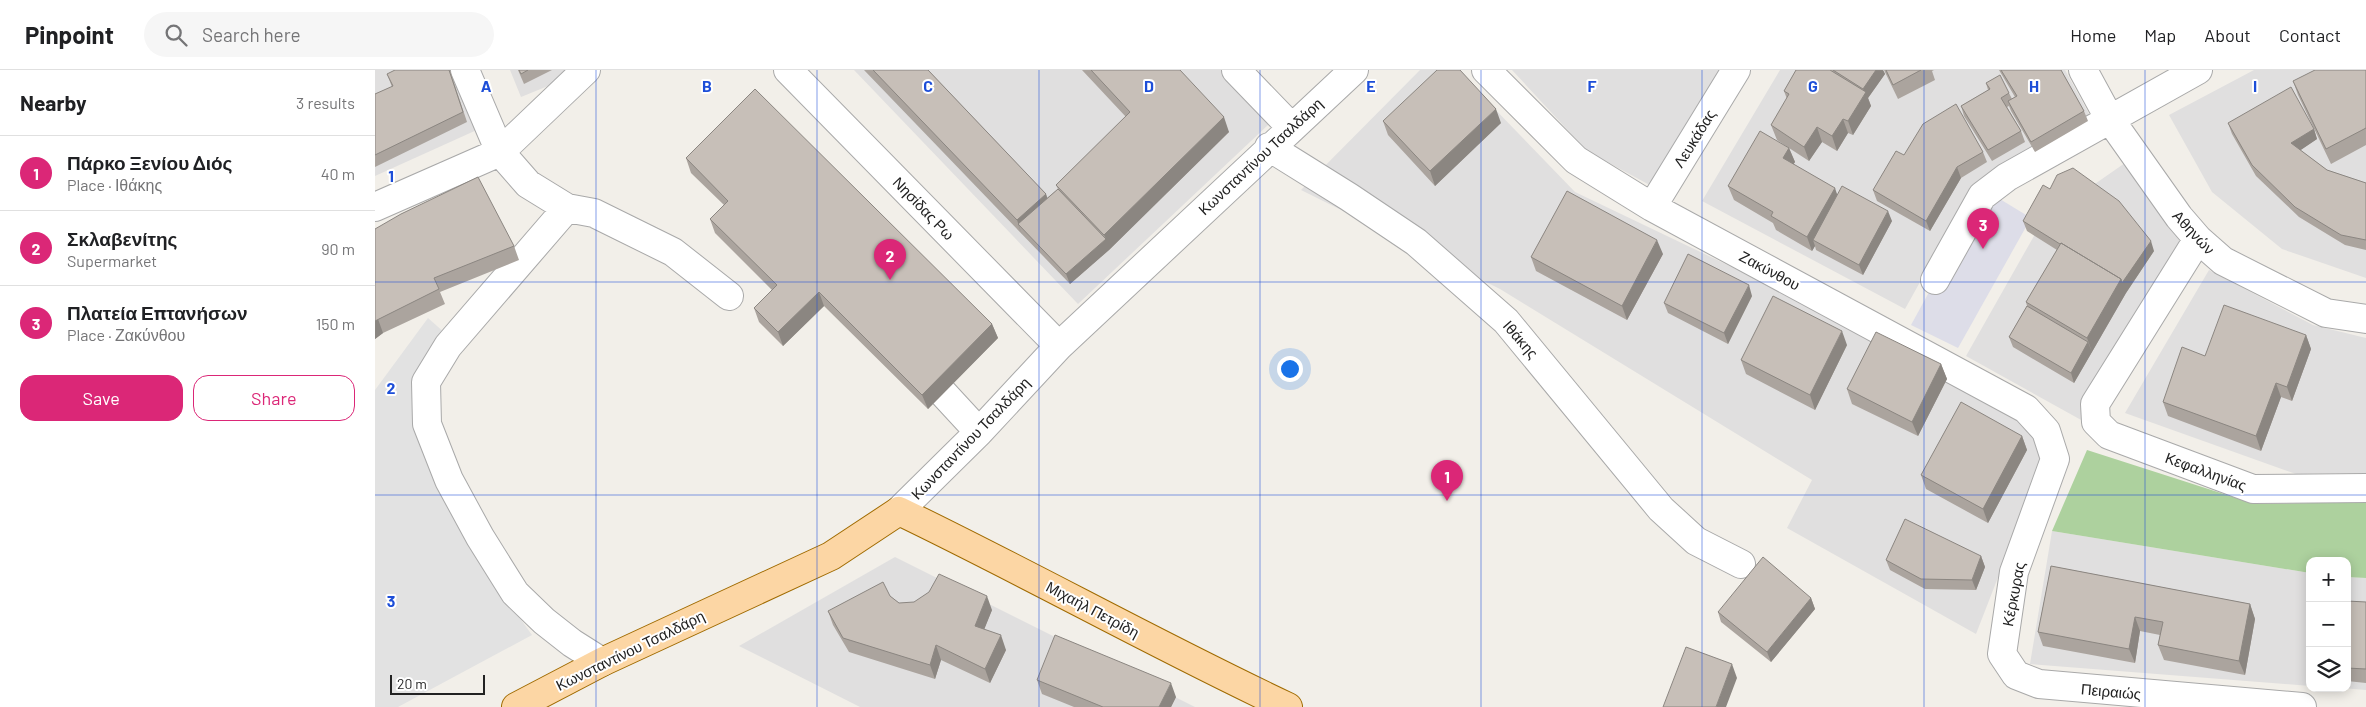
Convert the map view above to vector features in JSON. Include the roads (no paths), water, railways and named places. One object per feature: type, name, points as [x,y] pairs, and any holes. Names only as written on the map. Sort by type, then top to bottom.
[{"type":"main road","name":"Κωνσταντίνου Τσαλδάρη","points":[[517,707],[602,662],[831,556],[899,511]]},
{"type":"main road","name":"Μιχαήλ Πετρίδη","points":[[899,511],[995,557],[1205,668],[1288,707]]},
{"type":"street","points":[[465,70],[500,152],[528,184],[567,208],[594,213],[673,252],[729,296]]},
{"type":"street","points":[[375,207],[500,152],[586,70]]},
{"type":"street","name":"Νησίδας Ρω","points":[[788,70],[1059,346]]},
{"type":"street","points":[[1236,70],[1291,127]]},
{"type":"street","name":"Κωνσταντίνου Τσαλδάρη","points":[[899,511],[979,432],[1059,346],[1269,147],[1354,70]]},
{"type":"street","name":"Ζακύνθου","points":[[1487,70],[1576,160],[1652,207],[2026,409],[2046,432],[2055,459]]},
{"type":"street","name":"Λευκάδας","points":[[1652,207],[1736,70]]},
{"type":"street","name":"Αθηνών","points":[[2083,70],[2109,118],[2179,217],[2198,239],[2223,261],[2326,313],[2366,319]]},
{"type":"street","points":[[1935,280],[1982,196],[2007,176],[2198,70]]},
{"type":"street","name":"Ιθάκης","points":[[1269,147],[1416,242],[1498,314],[1661,509],[1696,541],[1741,564]]},
{"type":"street","points":[[567,208],[448,346],[426,382],[427,424],[449,480],[480,536],[515,592],[544,621],[572,643],[602,662]]},
{"type":"street","name":"Κεφαλληνίας","points":[[2198,239],[2095,404],[2096,422],[2109,435],[2253,489],[2366,488]]},
{"type":"street","points":[[943,393],[979,432]]},
{"type":"street","name":"Κέρκυρας","points":[[2039,684],[2016,675],[2002,654],[2014,572],[2055,459]]},
{"type":"street","name":"Πειραιώς","points":[[2039,684],[2301,707]]},
{"type":"place","name":"Πλατεία Επτανήσων","points":[[1983,249]]},
{"type":"place","name":"Σκλαβενίτης","points":[[890,280]]},
{"type":"place","name":"Πάρκο Ξενίου Διός","points":[[1447,501]]}]
